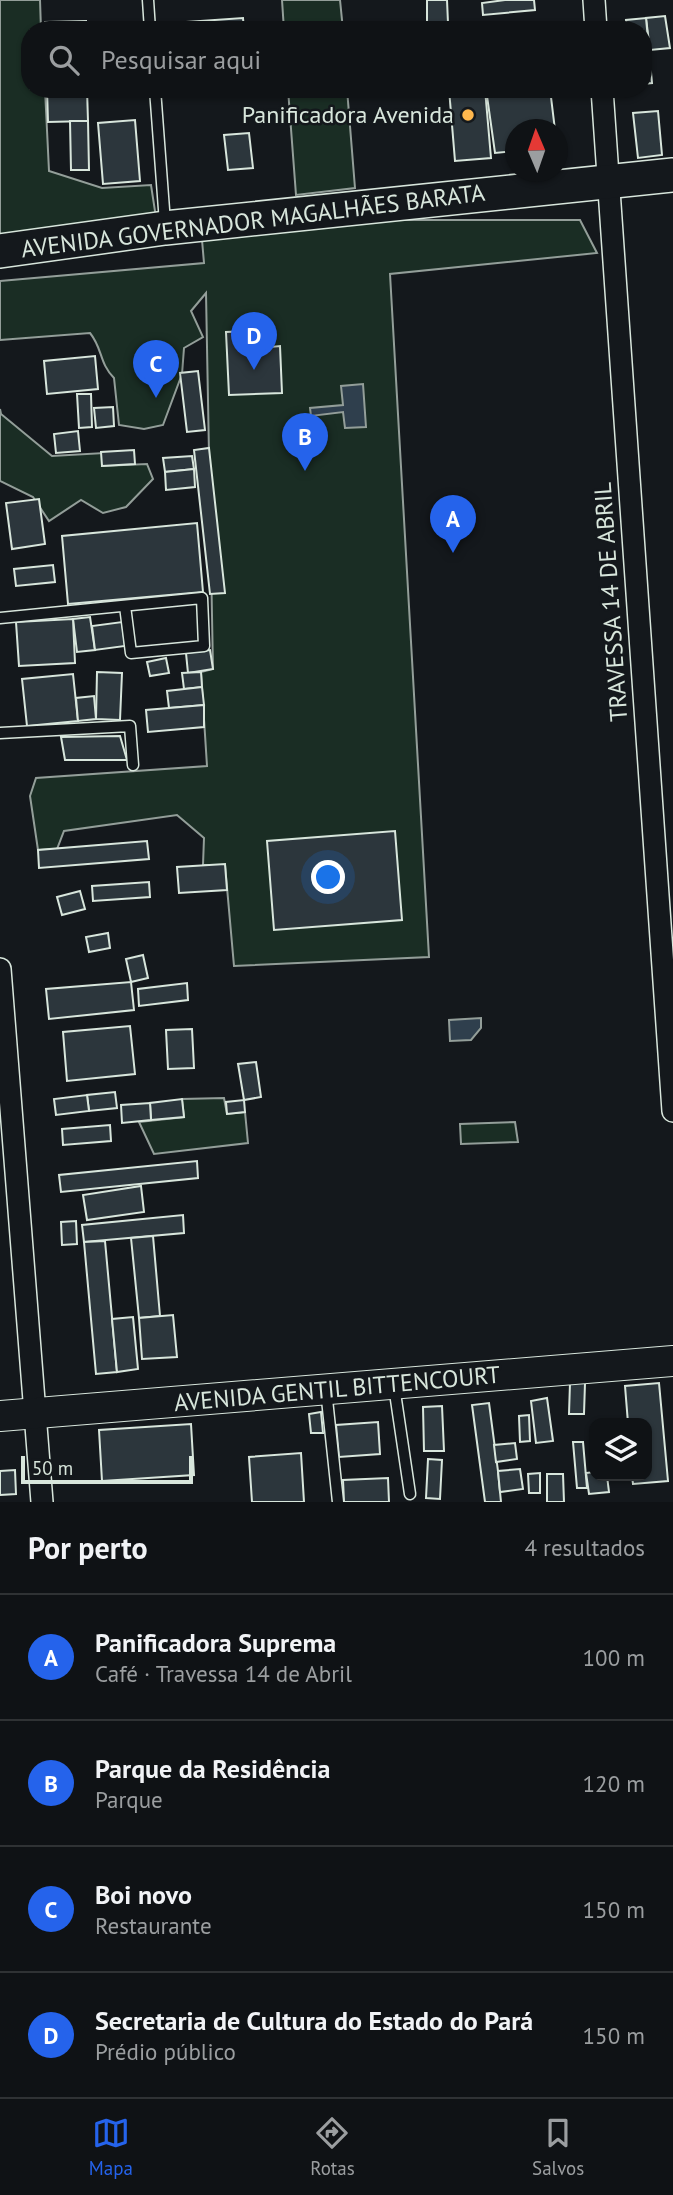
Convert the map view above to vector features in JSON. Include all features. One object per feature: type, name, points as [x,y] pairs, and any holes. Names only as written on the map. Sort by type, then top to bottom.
[{"type":"main road","name":"AVENIDA GOVERNADOR MAGALHÃES BARATA","points":[[0,251],[165,228],[673,175]]},
{"type":"main road","name":"AVENIDA GENTIL BITTENCOURT","points":[[0,1416],[673,1361]]},
{"type":"street","points":[[594,0],[595,21]]},
{"type":"street","name":"TRAVESSA 14 DE ABRIL","points":[[602,98],[673,1111]]},
{"type":"street","points":[[0,969],[43,1502]]},
{"type":"lane","points":[[148,0],[149,21]]},
{"type":"lane","points":[[156,98],[165,228]]},
{"type":"lane","points":[[0,618],[202,598],[204,646],[131,653],[125,606]]},
{"type":"lane","points":[[0,733],[130,726],[133,765]]},
{"type":"lane","points":[[394,1384],[410,1494]]},
{"type":"lane","points":[[326,1390],[338,1502]]},
{"type":"green space","points":[[0,0],[40,0],[41,21],[21,21],[21,98],[45,98],[49,171],[102,188],[151,185],[157,224],[0,236]]},
{"type":"green space","points":[[282,0],[340,0],[342,21],[283,21]]},
{"type":"green space","points":[[289,98],[348,98],[355,188],[296,195]]},
{"type":"green space","points":[[380,220],[580,220],[597,253],[390,274],[429,957],[234,966],[225,865],[203,865],[204,838],[177,815],[64,831],[57,849],[38,850],[30,796],[36,778],[207,766],[201,672],[213,669],[206,293],[191,311],[203,337],[184,348],[182,374],[163,425],[144,429],[119,425],[114,378],[90,333],[0,340],[0,281],[204,263],[202,240]]},
{"type":"green space","points":[[0,409],[1,414],[52,456],[104,453],[102,466],[147,464],[153,479],[126,507],[103,513],[81,500],[49,521],[33,497],[0,481]]},
{"type":"green space","points":[[224,1098],[227,1114],[245,1112],[248,1143],[154,1154],[139,1122],[184,1117],[182,1099]]},
{"type":"green space","points":[[515,1122],[518,1142],[461,1144],[460,1124]]},
{"type":"water","points":[[363,384],[366,427],[345,428],[343,412],[311,416],[310,408],[343,405],[341,386]]},
{"type":"water","points":[[481,1018],[481,1028],[471,1040],[450,1041],[449,1020]]},
{"type":"building","points":[[427,0],[447,0],[448,21],[427,21]]},
{"type":"building","points":[[534,0],[535,10],[483,15],[482,3]]},
{"type":"building","points":[[665,16],[670,48],[652,50],[652,21],[646,21],[646,18]]},
{"type":"building","points":[[243,18],[243,21],[200,21]]},
{"type":"building","points":[[646,18],[646,21],[626,21]]},
{"type":"building","points":[[47,98],[87,98],[88,121],[48,122]]},
{"type":"building","points":[[450,98],[486,98],[491,158],[455,161]]},
{"type":"building","points":[[487,98],[551,98],[554,119],[505,119],[505,152],[495,153]]},
{"type":"building","points":[[658,111],[662,155],[638,158],[633,113]]},
{"type":"building","points":[[135,120],[140,181],[103,184],[98,123]]},
{"type":"building","points":[[70,121],[88,121],[89,170],[71,170]]},
{"type":"building","points":[[249,133],[253,168],[228,170],[224,135]]},
{"type":"building","points":[[271,330],[271,347],[280,346],[282,393],[229,395],[226,332]]},
{"type":"building","points":[[95,356],[98,389],[47,394],[44,361]]},
{"type":"building","points":[[198,371],[205,430],[187,432],[180,373]]},
{"type":"building","points":[[77,394],[91,394],[92,427],[79,428]]},
{"type":"building","points":[[113,407],[114,426],[96,428],[94,408]]},
{"type":"building","points":[[78,431],[80,451],[56,453],[54,434]]},
{"type":"building","points":[[209,448],[225,593],[210,594],[194,450]]},
{"type":"building","points":[[134,450],[135,464],[102,466],[101,452]]},
{"type":"building","points":[[192,456],[194,469],[165,472],[163,458]]},
{"type":"building","points":[[194,469],[195,487],[166,490],[165,472]]},
{"type":"building","points":[[39,499],[45,544],[12,549],[6,503]]},
{"type":"building","points":[[197,523],[203,592],[68,604],[62,536]]},
{"type":"building","points":[[53,565],[55,582],[16,586],[14,569]]},
{"type":"building","points":[[90,617],[95,650],[77,652],[73,619]]},
{"type":"building","points":[[73,619],[75,663],[19,666],[16,622]]},
{"type":"building","points":[[122,622],[125,646],[95,650],[92,626]]},
{"type":"building","points":[[210,650],[213,669],[188,673],[186,653]]},
{"type":"building","points":[[166,658],[169,673],[150,676],[147,662]]},
{"type":"building","points":[[97,672],[122,673],[120,720],[96,719]]},
{"type":"building","points":[[201,672],[202,687],[184,689],[182,673]]},
{"type":"building","points":[[73,674],[78,721],[27,726],[22,679]]},
{"type":"building","points":[[202,687],[204,705],[169,708],[167,691]]},
{"type":"building","points":[[94,696],[96,719],[78,721],[76,698]]},
{"type":"building","points":[[204,705],[204,727],[148,732],[146,710]]},
{"type":"building","points":[[120,736],[127,760],[65,760],[61,737]]},
{"type":"building","points":[[395,831],[402,920],[274,930],[267,841]]},
{"type":"building","points":[[147,841],[149,859],[39,868],[38,850]]},
{"type":"building","points":[[225,864],[227,890],[179,893],[177,867]]},
{"type":"building","points":[[149,882],[150,897],[93,901],[92,886]]},
{"type":"building","points":[[80,891],[85,909],[62,915],[57,897]]},
{"type":"building","points":[[108,933],[110,948],[89,952],[86,937]]},
{"type":"building","points":[[143,955],[148,978],[131,982],[126,959]]},
{"type":"building","points":[[131,982],[134,1010],[49,1019],[46,989]]},
{"type":"building","points":[[187,983],[188,1000],[139,1006],[138,989]]},
{"type":"building","points":[[130,1026],[135,1074],[67,1081],[63,1032]]},
{"type":"building","points":[[192,1029],[194,1068],[168,1069],[166,1030]]},
{"type":"building","points":[[256,1062],[261,1097],[244,1100],[238,1064]]},
{"type":"building","points":[[115,1092],[117,1108],[89,1111],[87,1095]]},
{"type":"building","points":[[87,1095],[89,1111],[56,1115],[54,1099]]},
{"type":"building","points":[[182,1099],[184,1117],[151,1120],[150,1103]]},
{"type":"building","points":[[244,1100],[245,1112],[227,1114],[226,1102]]},
{"type":"building","points":[[150,1103],[151,1120],[122,1123],[121,1105]]},
{"type":"building","points":[[110,1125],[111,1141],[63,1145],[62,1129]]},
{"type":"building","points":[[197,1161],[198,1178],[61,1192],[59,1175]]},
{"type":"building","points":[[141,1186],[144,1212],[87,1220],[83,1195]]},
{"type":"building","points":[[183,1215],[184,1233],[84,1242],[82,1225]]},
{"type":"building","points":[[76,1221],[77,1244],[62,1245],[61,1222]]},
{"type":"building","points":[[153,1236],[160,1316],[139,1318],[131,1238]]},
{"type":"building","points":[[105,1241],[117,1372],[96,1374],[84,1242]]},
{"type":"building","points":[[173,1315],[177,1357],[142,1359],[139,1318]]},
{"type":"building","points":[[133,1317],[138,1369],[117,1372],[112,1319]]},
{"type":"building","points":[[570,1383],[585,1383],[584,1414],[569,1414]]},
{"type":"building","points":[[659,1383],[668,1481],[633,1484],[633,1481],[652,1481],[652,1418],[628,1418],[625,1386]]},
{"type":"building","points":[[547,1398],[553,1441],[536,1443],[531,1401]]},
{"type":"building","points":[[489,1403],[501,1502],[485,1502],[472,1405]]},
{"type":"building","points":[[442,1406],[444,1451],[424,1451],[423,1407]]},
{"type":"building","points":[[321,1412],[323,1433],[311,1433],[309,1414]]},
{"type":"building","points":[[529,1415],[530,1441],[520,1442],[519,1416]]},
{"type":"building","points":[[378,1422],[380,1454],[339,1457],[336,1425]]},
{"type":"building","points":[[191,1424],[194,1475],[102,1481],[99,1430]]},
{"type":"building","points":[[573,1442],[583,1442],[587,1488],[577,1488]]},
{"type":"building","points":[[515,1443],[517,1459],[496,1462],[494,1445]]},
{"type":"building","points":[[301,1453],[304,1502],[252,1502],[249,1457]]},
{"type":"building","points":[[428,1459],[442,1460],[440,1499],[426,1498]]},
{"type":"building","points":[[520,1469],[523,1489],[500,1492],[498,1471]]},
{"type":"building","points":[[15,1470],[16,1494],[0,1495],[0,1471]]},
{"type":"building","points":[[540,1473],[540,1493],[529,1493],[528,1474]]},
{"type":"building","points":[[586,1473],[589,1473],[589,1481],[608,1481],[609,1492],[589,1494]]},
{"type":"building","points":[[547,1474],[563,1474],[564,1502],[547,1502]]},
{"type":"building","points":[[388,1478],[389,1502],[344,1502],[343,1480]]},
{"type":"place","name":"Panificadora Avenida","points":[[468,115]]},
{"type":"place","name":"Secretaria de Cultura do Estado do Pará","points":[[254,370]]},
{"type":"place","name":"Boi novo","points":[[156,398]]},
{"type":"place","name":"Parque da Residência","points":[[305,471]]},
{"type":"place","name":"Panificadora Suprema","points":[[453,553]]}]
